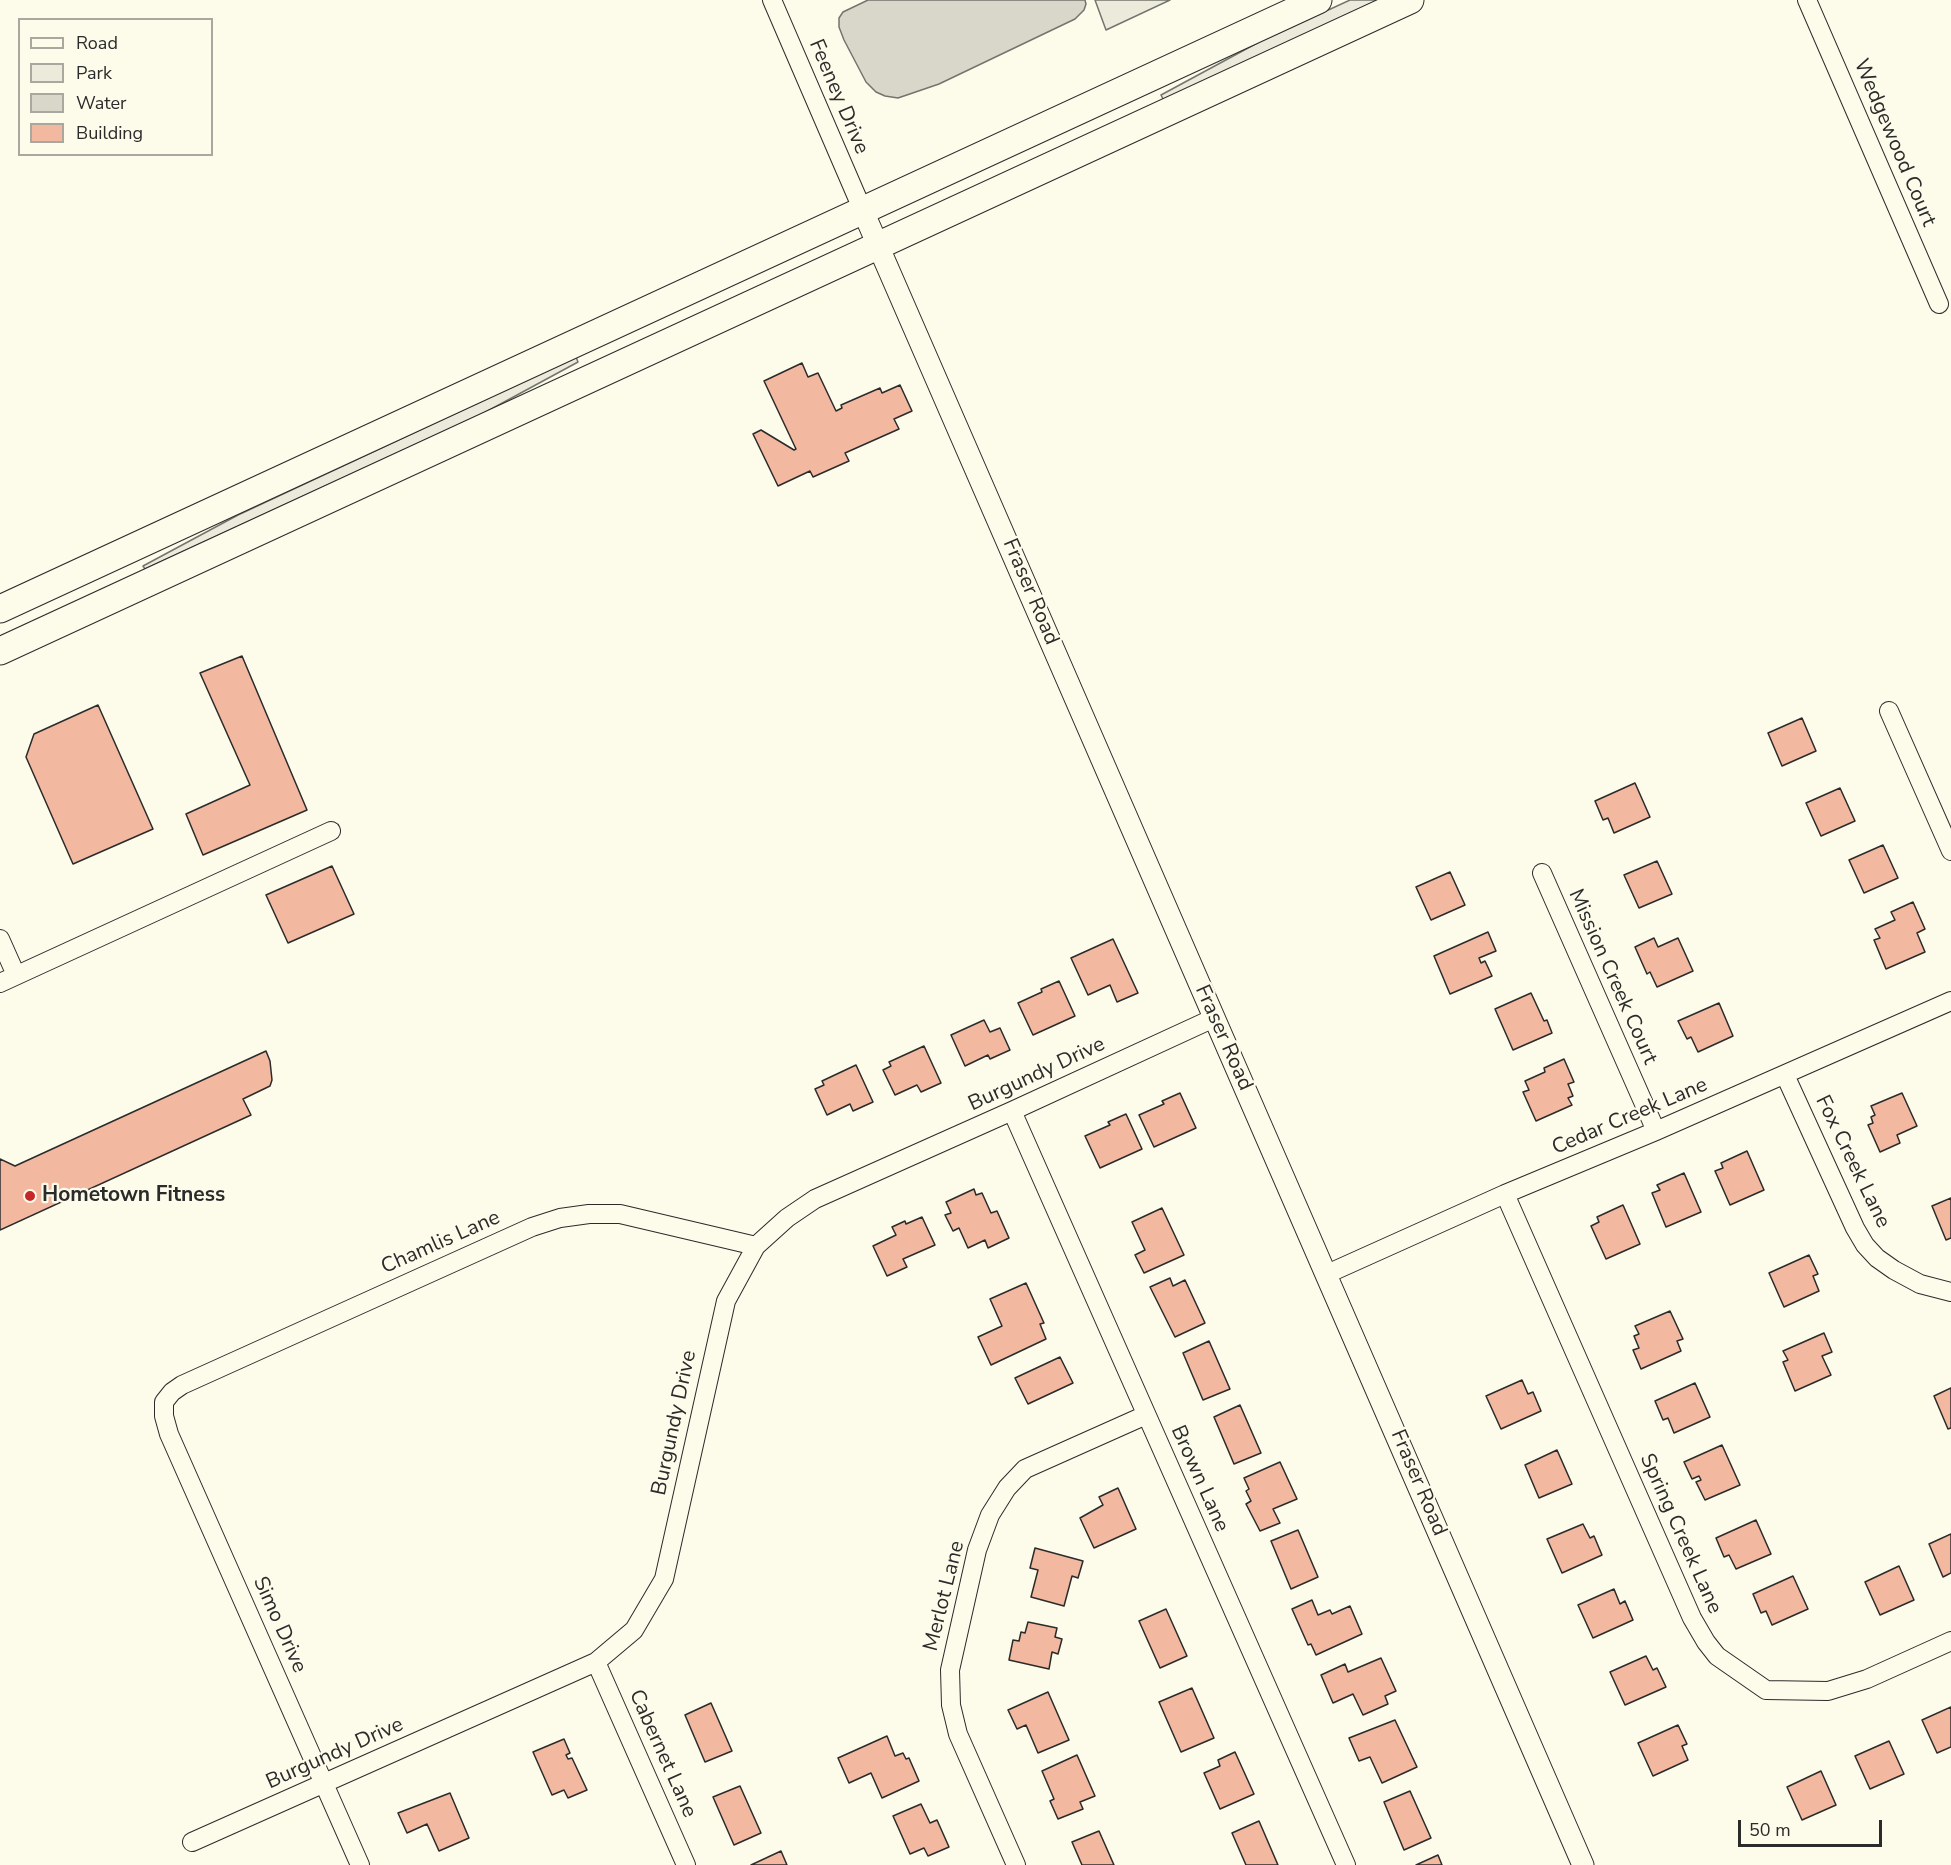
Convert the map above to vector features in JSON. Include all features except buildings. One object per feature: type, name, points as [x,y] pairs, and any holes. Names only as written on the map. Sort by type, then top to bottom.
[{"type":"main road","points":[[0,609],[1318,0]]},
{"type":"main road","points":[[0,651],[1410,0]]},
{"type":"street","name":"Feeney Drive","points":[[772,0],[863,211]]},
{"type":"street","name":"Wedgewood Court","points":[[1807,0],[1939,304]]},
{"type":"street","name":"Fraser Road","points":[[863,211],[1584,1865]]},
{"type":"street","points":[[1889,711],[1951,851]]},
{"type":"street","points":[[0,939],[8,979],[331,831]]},
{"type":"street","name":"Mission Creek Court","points":[[1542,873],[1656,1131]]},
{"type":"street","name":"Cedar Creek Lane","points":[[1327,1274],[1505,1194],[1656,1131],[1951,1001]]},
{"type":"street","name":"Burgundy Drive","points":[[192,1842],[596,1662],[634,1630],[664,1580],[726,1301],[756,1246],[787,1218],[814,1199],[1012,1112],[1214,1018]]},
{"type":"street","name":"Fox Creek Lane","points":[[1785,1075],[1855,1228],[1865,1245],[1877,1258],[1894,1270],[1920,1284],[1951,1292]]},
{"type":"street","name":"Brown Lane","points":[[1012,1112],[1346,1865]]},
{"type":"street","name":"Spring Creek Lane","points":[[1505,1194],[1692,1618],[1706,1642],[1718,1656],[1766,1690],[1828,1691],[1867,1679],[1951,1641]]},
{"type":"street","name":"Chamlis Lane","points":[[164,1402],[182,1385],[532,1227],[553,1220],[572,1216],[620,1214],[756,1246]]},
{"type":"street","name":"Simo Drive","points":[[164,1402],[164,1416],[170,1434],[360,1865]]},
{"type":"street","name":"Merlot Lane","points":[[1016,1865],[958,1734],[951,1705],[950,1670],[977,1550],[990,1515],[1007,1488],[1026,1468],[1146,1415]]},
{"type":"street","name":"Cabernet Lane","points":[[596,1662],[686,1865]]},
{"type":"green space","points":[[1095,0],[1170,0],[1106,30]]},
{"type":"green space","points":[[1350,0],[1378,0],[1164,101],[1161,95],[1261,41]]},
{"type":"green space","points":[[576,357],[578,362],[482,414],[145,569],[143,566],[238,515]]},
{"type":"water","points":[[868,0],[1085,0],[1086,4],[1084,10],[1075,19],[939,84],[898,98],[876,92],[866,82],[839,27],[839,18],[843,12]]},
{"type":"place","name":"Hometown Fitness","points":[[30,1196]]}]
